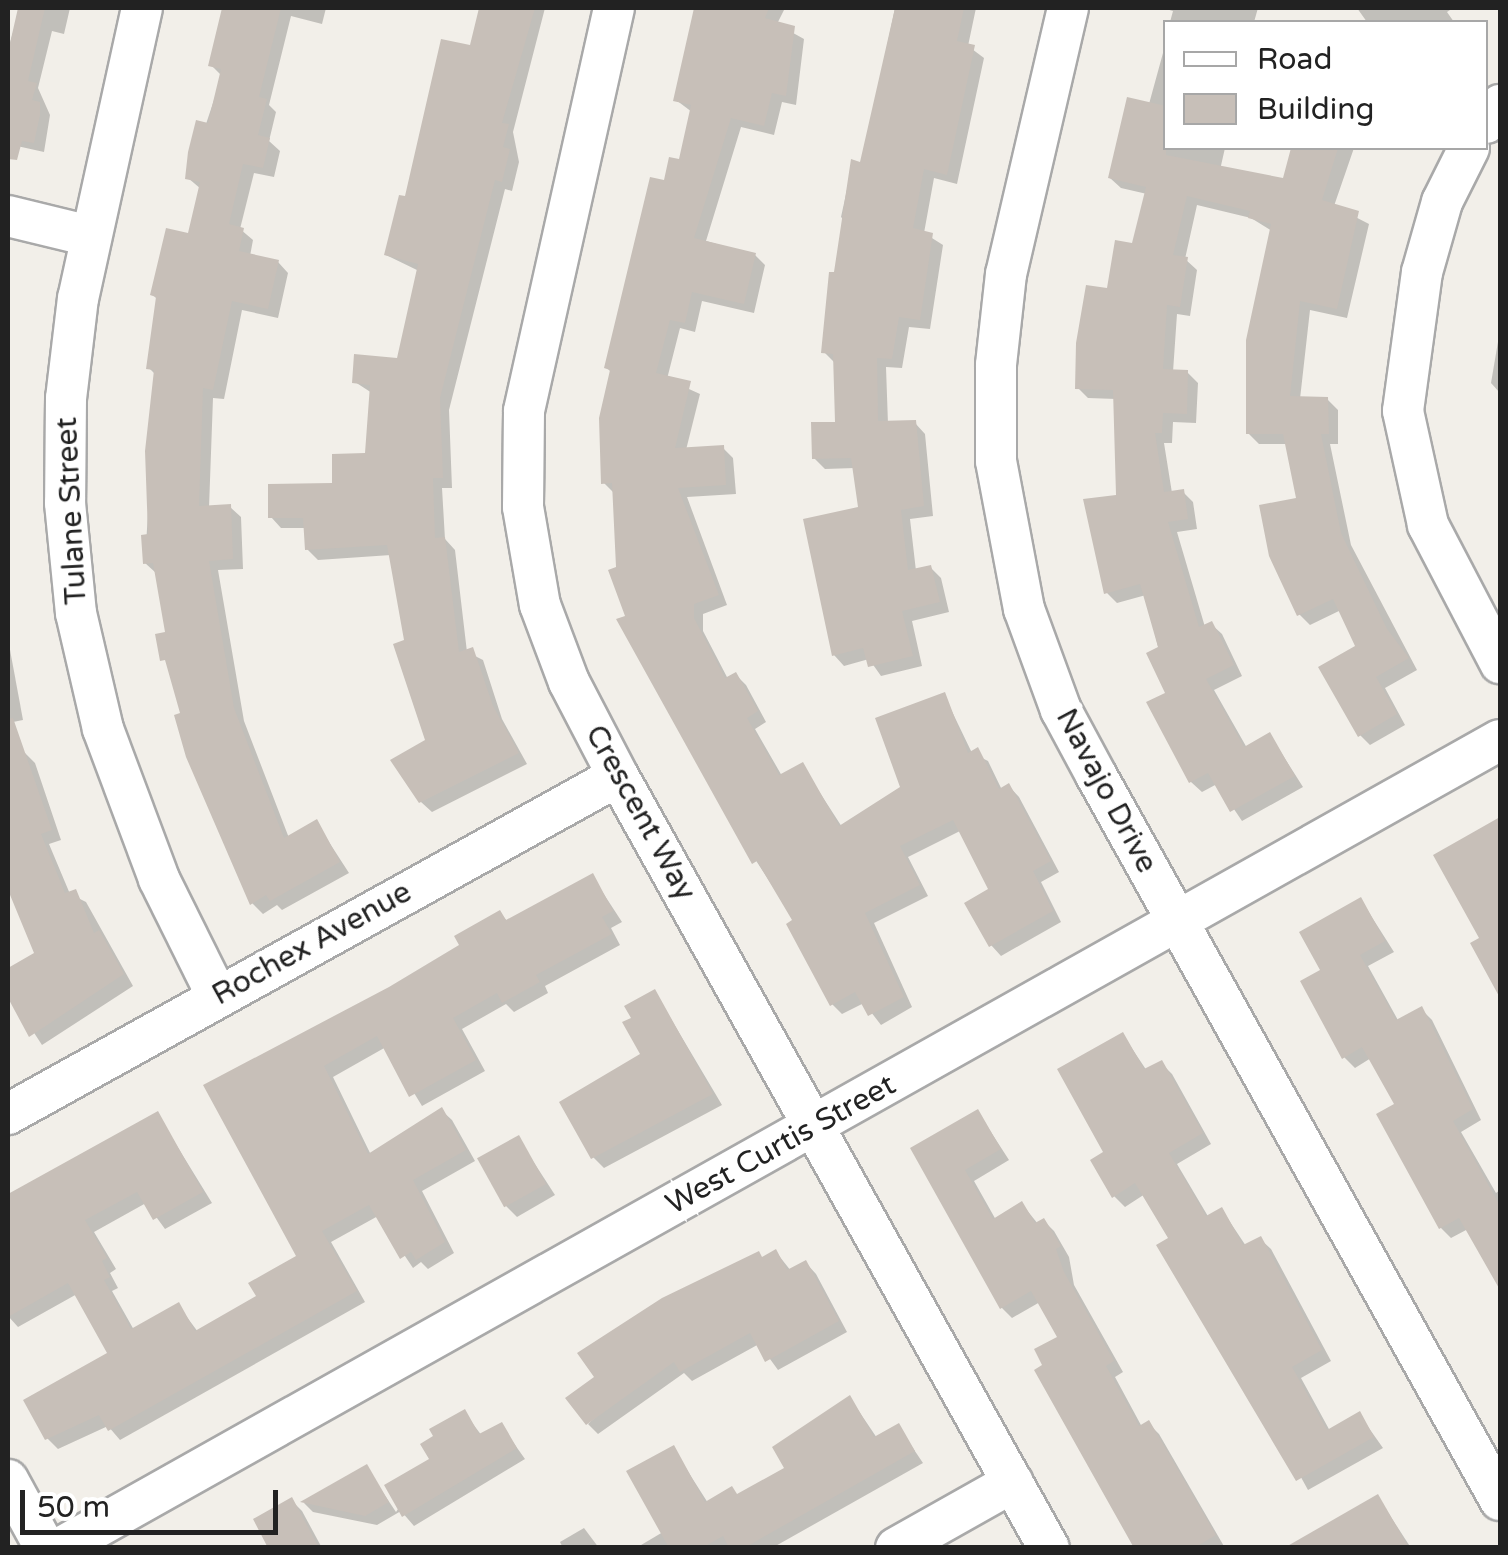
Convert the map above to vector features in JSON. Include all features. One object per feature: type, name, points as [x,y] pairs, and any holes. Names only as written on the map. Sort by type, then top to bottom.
[{"type":"street","name":"Tulane Street","points":[[142,8],[90,236],[64,444],[76,612],[125,800],[217,996]]},
{"type":"street","name":"Crescent Way","points":[[614,8],[534,346],[521,444],[526,537],[540,604],[569,682],[618,776],[1049,1548]]},
{"type":"street","name":"Navajo Drive","points":[[1068,8],[1006,274],[996,365],[996,460],[1012,561],[1041,659],[1176,922],[1500,1500]]},
{"type":"street","points":[[1468,150],[1429,246],[1403,412],[1428,525],[1500,663]]},
{"type":"street","points":[[8,216],[90,236]]},
{"type":"street","name":"West Curtis Street","points":[[60,1548],[1500,740]]},
{"type":"street","name":"Rochex Avenue","points":[[8,1114],[618,776]]},
{"type":"street","points":[[8,1480],[45,1548]]},
{"type":"street","points":[[896,1548],[1013,1482]]},
{"type":"building","points":[[18,8],[45,8],[28,81],[37,83],[32,100],[40,102],[40,115],[34,143],[22,141],[17,160],[8,159],[8,52]]},
{"type":"building","points":[[222,8],[281,8],[259,97],[267,99],[258,135],[270,138],[263,168],[243,164],[229,224],[244,228],[239,251],[279,260],[268,309],[232,301],[213,390],[203,388],[199,506],[231,504],[233,559],[209,561],[234,708],[284,838],[317,819],[340,862],[270,901],[266,895],[250,905],[186,757],[174,715],[180,713],[165,660],[160,661],[155,634],[165,632],[153,563],[143,564],[141,535],[148,534],[145,451],[154,370],[146,369],[156,297],[150,295],[166,228],[188,233],[200,182],[185,179],[188,152],[196,120],[208,123],[221,69],[208,66]]},
{"type":"building","points":[[479,8],[535,8],[502,123],[509,124],[503,147],[510,149],[502,182],[495,180],[440,398],[443,478],[433,478],[435,538],[445,537],[459,652],[473,647],[493,706],[519,753],[419,803],[390,760],[425,740],[393,644],[404,640],[387,545],[305,550],[303,518],[268,518],[268,484],[332,483],[332,454],[365,453],[370,385],[352,383],[354,354],[397,358],[418,264],[384,255],[399,195],[405,196],[441,39],[470,45]]},
{"type":"building","points":[[694,8],[769,8],[765,18],[795,26],[786,96],[772,93],[764,126],[731,118],[694,238],[756,253],[744,304],[692,292],[685,323],[670,320],[656,373],[691,381],[675,448],[724,445],[726,485],[678,488],[719,595],[694,604],[694,618],[725,678],[736,672],[758,711],[747,718],[779,775],[803,762],[839,826],[900,787],[875,718],[945,692],[968,753],[978,747],[999,789],[1009,783],[1051,861],[1033,871],[1053,911],[989,947],[964,903],[988,889],[953,820],[900,846],[920,885],[865,913],[904,997],[868,1016],[855,992],[830,1006],[786,924],[792,920],[757,861],[752,864],[616,619],[625,616],[608,570],[616,567],[612,483],[601,484],[599,418],[610,370],[604,368],[650,177],[664,180],[669,157],[679,159],[691,105],[673,101]]},
{"type":"building","points":[[895,8],[964,8],[957,41],[975,45],[947,175],[924,169],[913,228],[933,233],[920,320],[899,317],[892,359],[877,358],[878,421],[916,420],[924,506],[901,510],[908,570],[931,565],[940,602],[902,611],[913,656],[868,667],[863,648],[832,656],[803,519],[858,507],[851,458],[812,459],[811,422],[835,422],[833,354],[821,353],[829,272],[834,272],[851,159],[860,162]]},
{"type":"building","points":[[1127,97],[1163,105],[1166,155],[1283,178],[1290,150],[1337,150],[1322,200],[1359,211],[1337,309],[1300,301],[1290,396],[1328,397],[1329,434],[1321,434],[1341,533],[1387,629],[1409,658],[1376,677],[1397,714],[1358,737],[1318,667],[1355,646],[1333,599],[1297,616],[1269,556],[1259,505],[1296,498],[1283,434],[1246,434],[1246,340],[1271,224],[1248,218],[1250,211],[1187,196],[1173,255],[1188,257],[1180,307],[1167,305],[1163,369],[1188,370],[1187,414],[1163,413],[1162,433],[1155,433],[1164,492],[1184,489],[1188,519],[1168,522],[1199,627],[1212,621],[1234,665],[1206,679],[1244,747],[1270,732],[1295,776],[1230,812],[1208,773],[1189,783],[1146,702],[1165,693],[1146,653],[1158,647],[1140,584],[1104,594],[1083,499],[1116,495],[1113,390],[1075,389],[1076,343],[1086,285],[1107,288],[1115,240],[1132,243],[1146,187],[1108,178]]},
{"type":"building","points":[[13,718],[52,830],[41,834],[65,893],[76,889],[94,933],[99,930],[124,974],[29,1037],[8,998],[8,968],[34,953],[8,890],[8,719]]},
{"type":"building","points":[[1500,817],[1500,998],[1470,943],[1479,938],[1433,855]]},
{"type":"building","points":[[593,873],[613,911],[602,917],[612,934],[536,975],[540,982],[502,1003],[497,993],[453,1018],[476,1060],[409,1097],[377,1036],[324,1066],[368,1154],[442,1107],[466,1150],[413,1180],[445,1242],[416,1260],[411,1252],[400,1259],[369,1205],[322,1231],[357,1291],[108,1431],[99,1415],[45,1440],[23,1400],[107,1353],[68,1283],[8,1317],[8,1194],[158,1111],[203,1192],[153,1220],[137,1192],[85,1220],[107,1258],[102,1261],[110,1277],[104,1280],[131,1329],[179,1302],[195,1331],[256,1296],[248,1283],[296,1256],[203,1085],[389,987],[459,945],[454,936],[500,910],[506,920]]},
{"type":"building","points":[[1361,897],[1385,941],[1360,955],[1396,1020],[1422,1006],[1473,1109],[1453,1121],[1500,1206],[1500,1290],[1459,1218],[1439,1229],[1376,1114],[1394,1104],[1362,1047],[1342,1059],[1300,981],[1320,970],[1299,932]]},
{"type":"building","points":[[655,989],[713,1094],[591,1159],[559,1102],[640,1054],[622,1022],[631,1018],[624,1006]]},
{"type":"building","points":[[1123,1032],[1144,1069],[1162,1060],[1203,1133],[1169,1153],[1206,1216],[1222,1207],[1243,1245],[1261,1236],[1322,1350],[1292,1367],[1327,1430],[1360,1411],[1374,1437],[1296,1481],[1156,1245],[1168,1238],[1135,1183],[1112,1198],[1090,1160],[1103,1152],[1057,1069]]},
{"type":"building","points":[[978,1109],[1001,1149],[965,1170],[993,1219],[1022,1201],[1035,1223],[1044,1218],[1061,1246],[1056,1249],[1064,1272],[1114,1361],[1106,1366],[1139,1426],[1149,1420],[1216,1535],[1194,1548],[1134,1548],[1034,1370],[1042,1365],[1034,1349],[1057,1337],[1031,1291],[1000,1309],[910,1148]]},
{"type":"building","points":[[519,1135],[546,1184],[504,1207],[477,1158]]},
{"type":"building","points":[[776,1249],[787,1270],[806,1260],[839,1321],[765,1362],[750,1333],[680,1372],[674,1362],[586,1425],[565,1398],[594,1377],[577,1353],[662,1298],[759,1251],[762,1257]]},
{"type":"building","points":[[850,1395],[874,1437],[899,1423],[915,1451],[744,1548],[729,1548],[723,1536],[702,1548],[669,1548],[626,1471],[674,1445],[705,1502],[732,1486],[737,1494],[784,1468],[772,1447]]},
{"type":"building","points":[[465,1409],[479,1434],[502,1422],[517,1448],[402,1517],[384,1485],[429,1459],[420,1444],[433,1436],[429,1429]]},
{"type":"building","points":[[367,1464],[389,1502],[365,1516],[300,1502]]},
{"type":"building","points":[[1378,1494],[1409,1548],[1284,1548]]},
{"type":"building","points":[[292,1497],[319,1548],[268,1548],[253,1519]]}]
